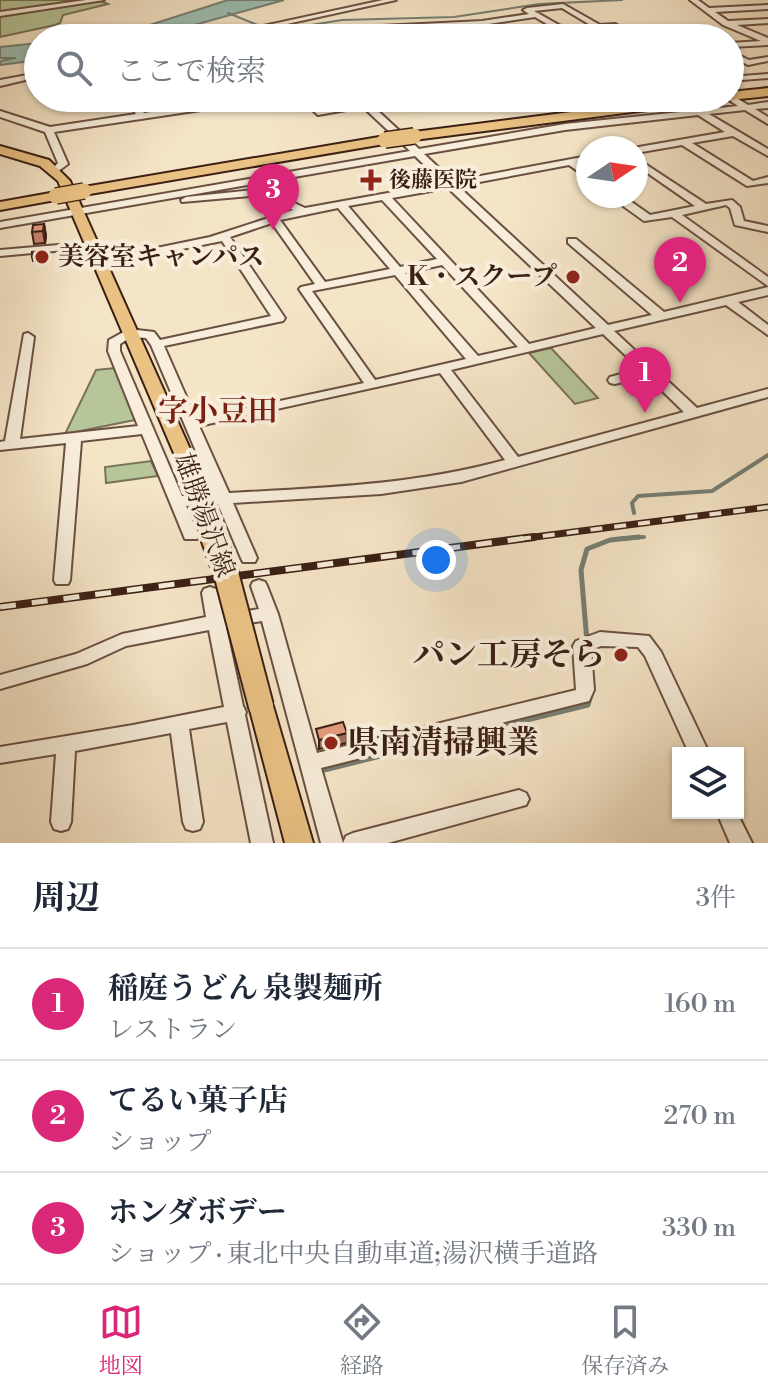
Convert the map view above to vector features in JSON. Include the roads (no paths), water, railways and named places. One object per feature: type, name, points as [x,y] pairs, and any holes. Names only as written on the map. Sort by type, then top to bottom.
[{"type":"highway","points":[[744,99],[768,92]]},
{"type":"highway","points":[[0,206],[385,140],[601,112]]},
{"type":"main road","points":[[0,150],[35,159],[57,169]]},
{"type":"main road","name":"雄勝湯沢線","points":[[57,169],[102,262],[129,333],[185,458],[226,573],[299,843]]},
{"type":"street","points":[[0,14],[101,0]]},
{"type":"street","points":[[316,24],[393,0]]},
{"type":"street","points":[[693,1],[726,23],[768,21]]},
{"type":"street","points":[[552,24],[527,10],[563,6],[593,24]]},
{"type":"street","points":[[706,10],[768,7]]},
{"type":"street","points":[[456,24],[536,15]]},
{"type":"street","points":[[744,31],[768,42]]},
{"type":"street","points":[[744,44],[768,42]]},
{"type":"street","points":[[744,61],[748,63],[768,59]]},
{"type":"street","points":[[744,78],[768,76]]},
{"type":"street","points":[[0,83],[24,79]]},
{"type":"street","points":[[747,100],[768,121]]},
{"type":"street","points":[[744,101],[768,105]]},
{"type":"street","points":[[139,112],[141,116]]},
{"type":"street","points":[[0,114],[49,130],[167,112]]},
{"type":"street","points":[[373,112],[694,413]]},
{"type":"street","points":[[0,225],[413,151],[565,127],[699,112],[768,153]]},
{"type":"street","points":[[49,130],[62,157],[63,164],[57,169]]},
{"type":"street","points":[[648,148],[733,133]]},
{"type":"street","points":[[684,142],[751,184],[768,180]]},
{"type":"street","points":[[102,262],[224,236],[303,211],[576,161]]},
{"type":"street","points":[[570,162],[576,166]]},
{"type":"street","points":[[648,169],[704,207]]},
{"type":"street","points":[[186,200],[264,192],[303,211]]},
{"type":"street","points":[[384,196],[527,349]]},
{"type":"street","points":[[633,208],[648,219],[728,202],[735,207],[739,223],[768,229]]},
{"type":"street","points":[[340,204],[475,361]]},
{"type":"street","points":[[674,214],[768,282]]},
{"type":"street","points":[[274,218],[322,286]]},
{"type":"street","points":[[157,344],[279,318],[224,236]]},
{"type":"street","points":[[572,241],[662,317]]},
{"type":"street","points":[[0,253],[94,245]]},
{"type":"street","points":[[372,385],[305,289],[446,261]]},
{"type":"street","points":[[191,424],[729,301],[764,296]]},
{"type":"street","points":[[729,301],[768,331]]},
{"type":"street","points":[[191,535],[114,351],[113,343],[129,333],[150,335],[157,344],[249,558]]},
{"type":"street","points":[[28,337],[6,445],[148,429]]},
{"type":"street","points":[[443,368],[515,463]]},
{"type":"street","points":[[615,380],[649,371]]},
{"type":"street","points":[[178,501],[381,489],[461,477],[768,393]]},
{"type":"street","points":[[62,580],[74,437]]},
{"type":"street","points":[[259,586],[332,843]]},
{"type":"street","points":[[210,593],[219,623],[262,843]]},
{"type":"street","points":[[0,682],[81,659],[93,651],[131,637],[269,614]]},
{"type":"street","points":[[309,763],[582,696],[585,690],[582,646],[600,639],[643,641],[652,652],[696,747]]},
{"type":"street","points":[[0,755],[237,712]]},
{"type":"street","points":[[179,724],[193,822]]},
{"type":"street","points":[[61,822],[66,744]]},
{"type":"street","points":[[353,843],[519,799]]},
{"type":"street","points":[[730,819],[741,843]]},
{"type":"water","points":[[228,0],[284,0],[198,24],[153,24]]},
{"type":"water","points":[[24,44],[24,62],[0,65],[0,61],[16,58],[0,58],[0,47]]},
{"type":"waterway","points":[[317,24],[342,20],[454,17],[539,4],[622,0]]},
{"type":"waterway","points":[[228,13],[255,24]]},
{"type":"waterway","points":[[634,513],[632,503],[638,496],[712,491],[768,455]]},
{"type":"waterway","points":[[628,538],[639,537]]},
{"type":"waterway","points":[[628,538],[644,537]]},
{"type":"waterway","points":[[587,642],[581,570],[587,549],[610,540],[628,538]]},
{"type":"waterway","points":[[616,539],[628,538]]},
{"type":"waterway","points":[[320,771],[588,705],[591,695]]},
{"type":"railway","points":[[519,539],[768,507]]},
{"type":"railway","points":[[0,607],[534,537]]},
{"type":"place","name":"後藤医院","points":[[371,180]]},
{"type":"place","name":"ホンダボデー","points":[[273,230]]},
{"type":"place","name":"美容室キャンパス","points":[[42,257]]},
{"type":"place","name":"K・スクープ","points":[[573,277]]},
{"type":"place","name":"てるい菓子店","points":[[680,303]]},
{"type":"place","name":"稲庭うどん 泉製麺所","points":[[645,413]]},
{"type":"place","name":"パン工房そら","points":[[621,655]]},
{"type":"place","name":"県南清掃興業","points":[[331,743]]},
{"type":"district","name":"字小豆田","points":[[218,412]]}]
